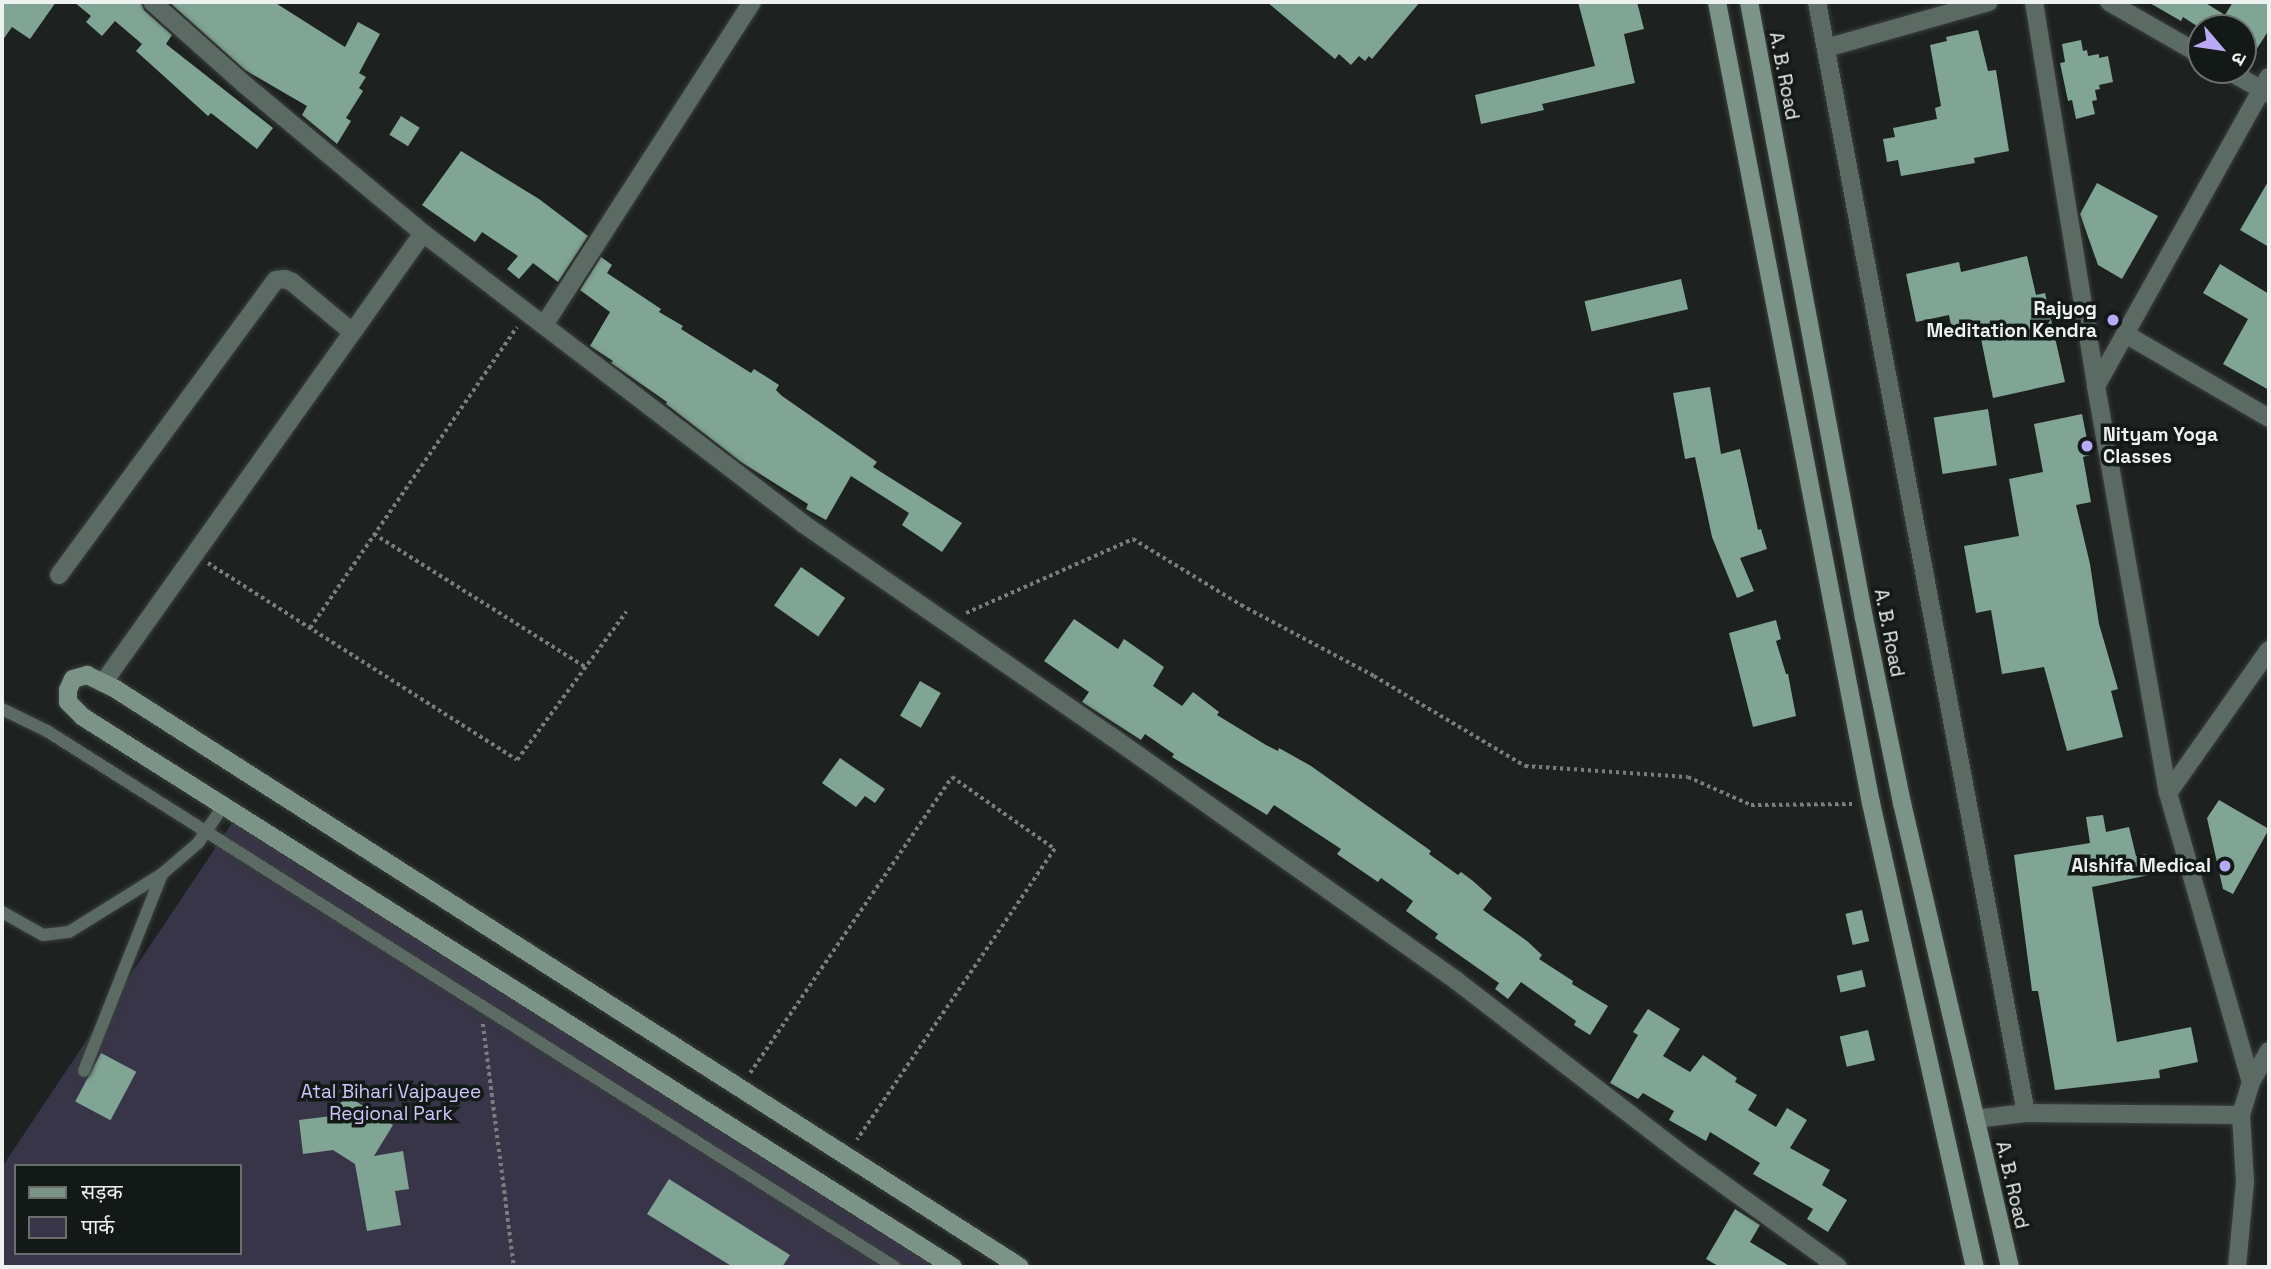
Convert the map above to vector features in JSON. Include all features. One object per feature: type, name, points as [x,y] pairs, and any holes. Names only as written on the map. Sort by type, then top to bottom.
[{"type":"main road","points":[[1717,2],[1871,803],[1975,1267]]},
{"type":"main road","name":"A. B. Road","points":[[1749,2],[1864,618],[1902,803],[2010,1267]]},
{"type":"main road","points":[[953,1267],[83,717],[68,702],[68,690],[74,679],[87,675],[103,683],[1020,1267]]},
{"type":"street","points":[[152,2],[244,84],[423,233],[802,523],[1457,981],[1687,1158],[1838,1267]]},
{"type":"street","points":[[544,326],[752,2]]},
{"type":"street","points":[[1817,2],[2026,1113]]},
{"type":"street","points":[[1826,48],[1989,2]]},
{"type":"street","points":[[2034,2],[2096,386],[2168,793],[2252,1082]]},
{"type":"street","points":[[2109,2],[2187,47]]},
{"type":"street","points":[[2096,386],[2267,87]]},
{"type":"street","points":[[103,683],[423,233]]},
{"type":"street","points":[[59,575],[276,280],[285,278],[292,282],[352,332]]},
{"type":"street","points":[[2127,335],[2267,411]]},
{"type":"street","points":[[2168,793],[2269,650]]},
{"type":"street","points":[[2237,1267],[2245,1182],[2241,1115],[2252,1082],[2269,1051]]},
{"type":"street","points":[[1975,1119],[2026,1113],[2241,1115]]},
{"type":"lane","points":[[2,709],[47,731],[895,1267]]},
{"type":"lane","points":[[2,912],[29,929],[57,936],[69,932],[162,874],[207,832],[224,805]]},
{"type":"lane","points":[[84,1071],[162,874]]},
{"type":"path","points":[[310,628],[527,312]]},
{"type":"path","points":[[374,534],[584,667]]},
{"type":"path","points":[[947,622],[1133,539],[1241,605],[1374,676],[1525,766],[1688,777],[1751,805],[1871,803]]},
{"type":"path","points":[[195,554],[517,760],[626,612]]},
{"type":"path","points":[[740,1088],[951,777],[1055,849],[846,1156]]},
{"type":"path","points":[[481,1005],[514,1267]]},
{"type":"green space","name":"Atal Bihari Vajpayee Regional Park","points":[[238,814],[956,1267],[2,1267],[2,1167]]},
{"type":"building","points":[[2,2],[56,2],[30,39],[12,27],[2,41]]},
{"type":"building","points":[[74,2],[141,2],[144,10],[172,35],[166,44],[273,128],[257,149],[211,113],[208,116],[136,51],[142,44],[115,21],[102,36],[86,22],[91,16]]},
{"type":"building","points":[[169,2],[274,2],[345,47],[358,22],[380,34],[359,73],[366,77],[359,88],[363,91],[346,118],[351,121],[337,144],[302,115],[307,106],[245,70]]},
{"type":"building","points":[[1267,2],[1420,2],[1372,59],[1369,56],[1365,61],[1359,56],[1351,65],[1339,54],[1335,59]]},
{"type":"building","points":[[1578,2],[1637,2],[1644,29],[1624,34],[1635,83],[1542,104],[1544,110],[1481,124],[1475,95],[1595,66]]},
{"type":"building","points":[[2148,2],[2204,2],[2223,14],[2187,14],[2187,20],[2183,17],[2181,21]]},
{"type":"building","points":[[2233,2],[2269,2],[2269,30],[2257,48],[2257,14],[2226,14]]},
{"type":"building","points":[[1978,30],[1988,71],[1996,70],[2009,151],[1974,158],[1975,163],[1901,176],[1898,160],[1887,162],[1883,139],[1895,137],[1893,128],[1937,119],[1935,108],[1941,106],[1930,45],[1947,41],[1946,37]]},
{"type":"building","points":[[2081,40],[2083,51],[2087,50],[2088,56],[2108,56],[2113,82],[2099,85],[2100,89],[2095,90],[2097,100],[2092,101],[2095,114],[2076,119],[2072,100],[2068,101],[2060,63],[2065,62],[2062,44]]},
{"type":"building","points":[[401,116],[420,128],[408,146],[389,135]]},
{"type":"building","points":[[461,151],[539,199],[588,236],[558,282],[533,263],[519,279],[507,269],[518,256],[482,232],[475,242],[422,205]]},
{"type":"building","points":[[2269,180],[2269,247],[2240,230]]},
{"type":"building","points":[[2097,183],[2158,216],[2122,279],[2098,265],[2080,214]]},
{"type":"building","points":[[2027,256],[2036,295],[2045,293],[2065,382],[1993,398],[1978,324],[1952,330],[1949,315],[1916,322],[1906,274],[1959,262],[1961,272]]},
{"type":"building","points":[[601,257],[612,265],[607,273],[661,309],[659,312],[683,326],[681,329],[751,373],[754,369],[779,385],[776,390],[782,396],[877,462],[873,467],[962,523],[942,552],[902,525],[909,513],[851,476],[826,520],[806,509],[808,504],[741,462],[666,404],[667,402],[590,346],[610,312],[580,290]]},
{"type":"building","points":[[2220,264],[2269,294],[2269,390],[2223,364],[2248,319],[2203,293]]},
{"type":"building","points":[[1681,279],[1688,309],[1592,331],[1585,301]]},
{"type":"building","points":[[1710,387],[1721,454],[1740,449],[1758,530],[1761,529],[1767,549],[1740,558],[1754,591],[1737,598],[1712,537],[1695,457],[1685,459],[1673,393]]},
{"type":"building","points":[[1988,409],[1997,465],[1943,474],[1934,418]]},
{"type":"building","points":[[2082,414],[2090,455],[2083,457],[2091,502],[2076,505],[2090,564],[2099,624],[2118,689],[2111,691],[2123,737],[2067,751],[2044,667],[2002,674],[1991,610],[1976,613],[1964,546],[2019,536],[2009,479],[2043,472],[2034,424]]},
{"type":"building","points":[[801,567],[845,598],[818,636],[774,606]]},
{"type":"building","points":[[1074,619],[1118,649],[1124,639],[1164,667],[1153,686],[1182,706],[1193,692],[1219,712],[1217,715],[1266,745],[1278,751],[1279,748],[1311,766],[1431,851],[1429,854],[1458,875],[1461,872],[1473,881],[1492,898],[1483,910],[1527,941],[1542,955],[1539,959],[1608,1006],[1590,1035],[1574,1025],[1576,1021],[1521,982],[1508,999],[1495,989],[1499,983],[1435,938],[1438,934],[1406,911],[1413,901],[1381,878],[1378,882],[1337,854],[1341,849],[1274,805],[1267,815],[1172,757],[1174,754],[1145,734],[1141,740],[1082,702],[1089,692],[1044,661]]},
{"type":"building","points":[[1776,620],[1781,639],[1776,641],[1788,674],[1796,716],[1753,727],[1729,633]]},
{"type":"building","points":[[920,681],[941,693],[921,728],[900,716]]},
{"type":"building","points":[[840,758],[885,789],[875,803],[865,796],[856,807],[822,783]]},
{"type":"building","points":[[2219,800],[2269,829],[2233,894],[2223,889],[2207,818]]},
{"type":"building","points":[[2103,815],[2106,832],[2129,827],[2136,856],[2146,854],[2149,875],[2092,887],[2117,1042],[2191,1027],[2198,1062],[2159,1070],[2160,1078],[2055,1090],[2038,991],[2032,991],[2014,855],[2090,843],[2086,817]]},
{"type":"building","points":[[1862,910],[1869,941],[1853,945],[1845,914]]},
{"type":"building","points":[[1862,970],[1866,987],[1840,992],[1837,976]]},
{"type":"building","points":[[1648,1009],[1680,1029],[1663,1056],[1690,1072],[1703,1055],[1737,1078],[1735,1082],[1757,1095],[1748,1110],[1776,1127],[1787,1108],[1807,1120],[1790,1148],[1830,1170],[1822,1185],[1847,1200],[1828,1232],[1807,1219],[1813,1209],[1753,1174],[1760,1163],[1710,1132],[1706,1141],[1669,1120],[1674,1111],[1643,1093],[1638,1099],[1610,1083],[1638,1035],[1633,1032]]},
{"type":"building","points":[[1868,1030],[1875,1060],[1847,1067],[1840,1037]]},
{"type":"building","points":[[101,1053],[136,1072],[110,1120],[75,1102]]},
{"type":"building","points":[[346,1095],[393,1125],[374,1156],[403,1151],[409,1189],[395,1191],[401,1225],[367,1231],[355,1164],[333,1150],[303,1154],[299,1120],[332,1116]]},
{"type":"building","points":[[669,1179],[790,1255],[782,1267],[733,1267],[647,1214]]},
{"type":"building","points":[[1735,1209],[1760,1225],[1750,1242],[1791,1267],[1720,1267],[1706,1259]]},
{"type":"place","name":"Rajyog Meditation Kendra","points":[[2113,320]]},
{"type":"place","name":"Nityam Yoga Classes","points":[[2087,446]]},
{"type":"place","name":"Alshifa Medical","points":[[2225,866]]}]
